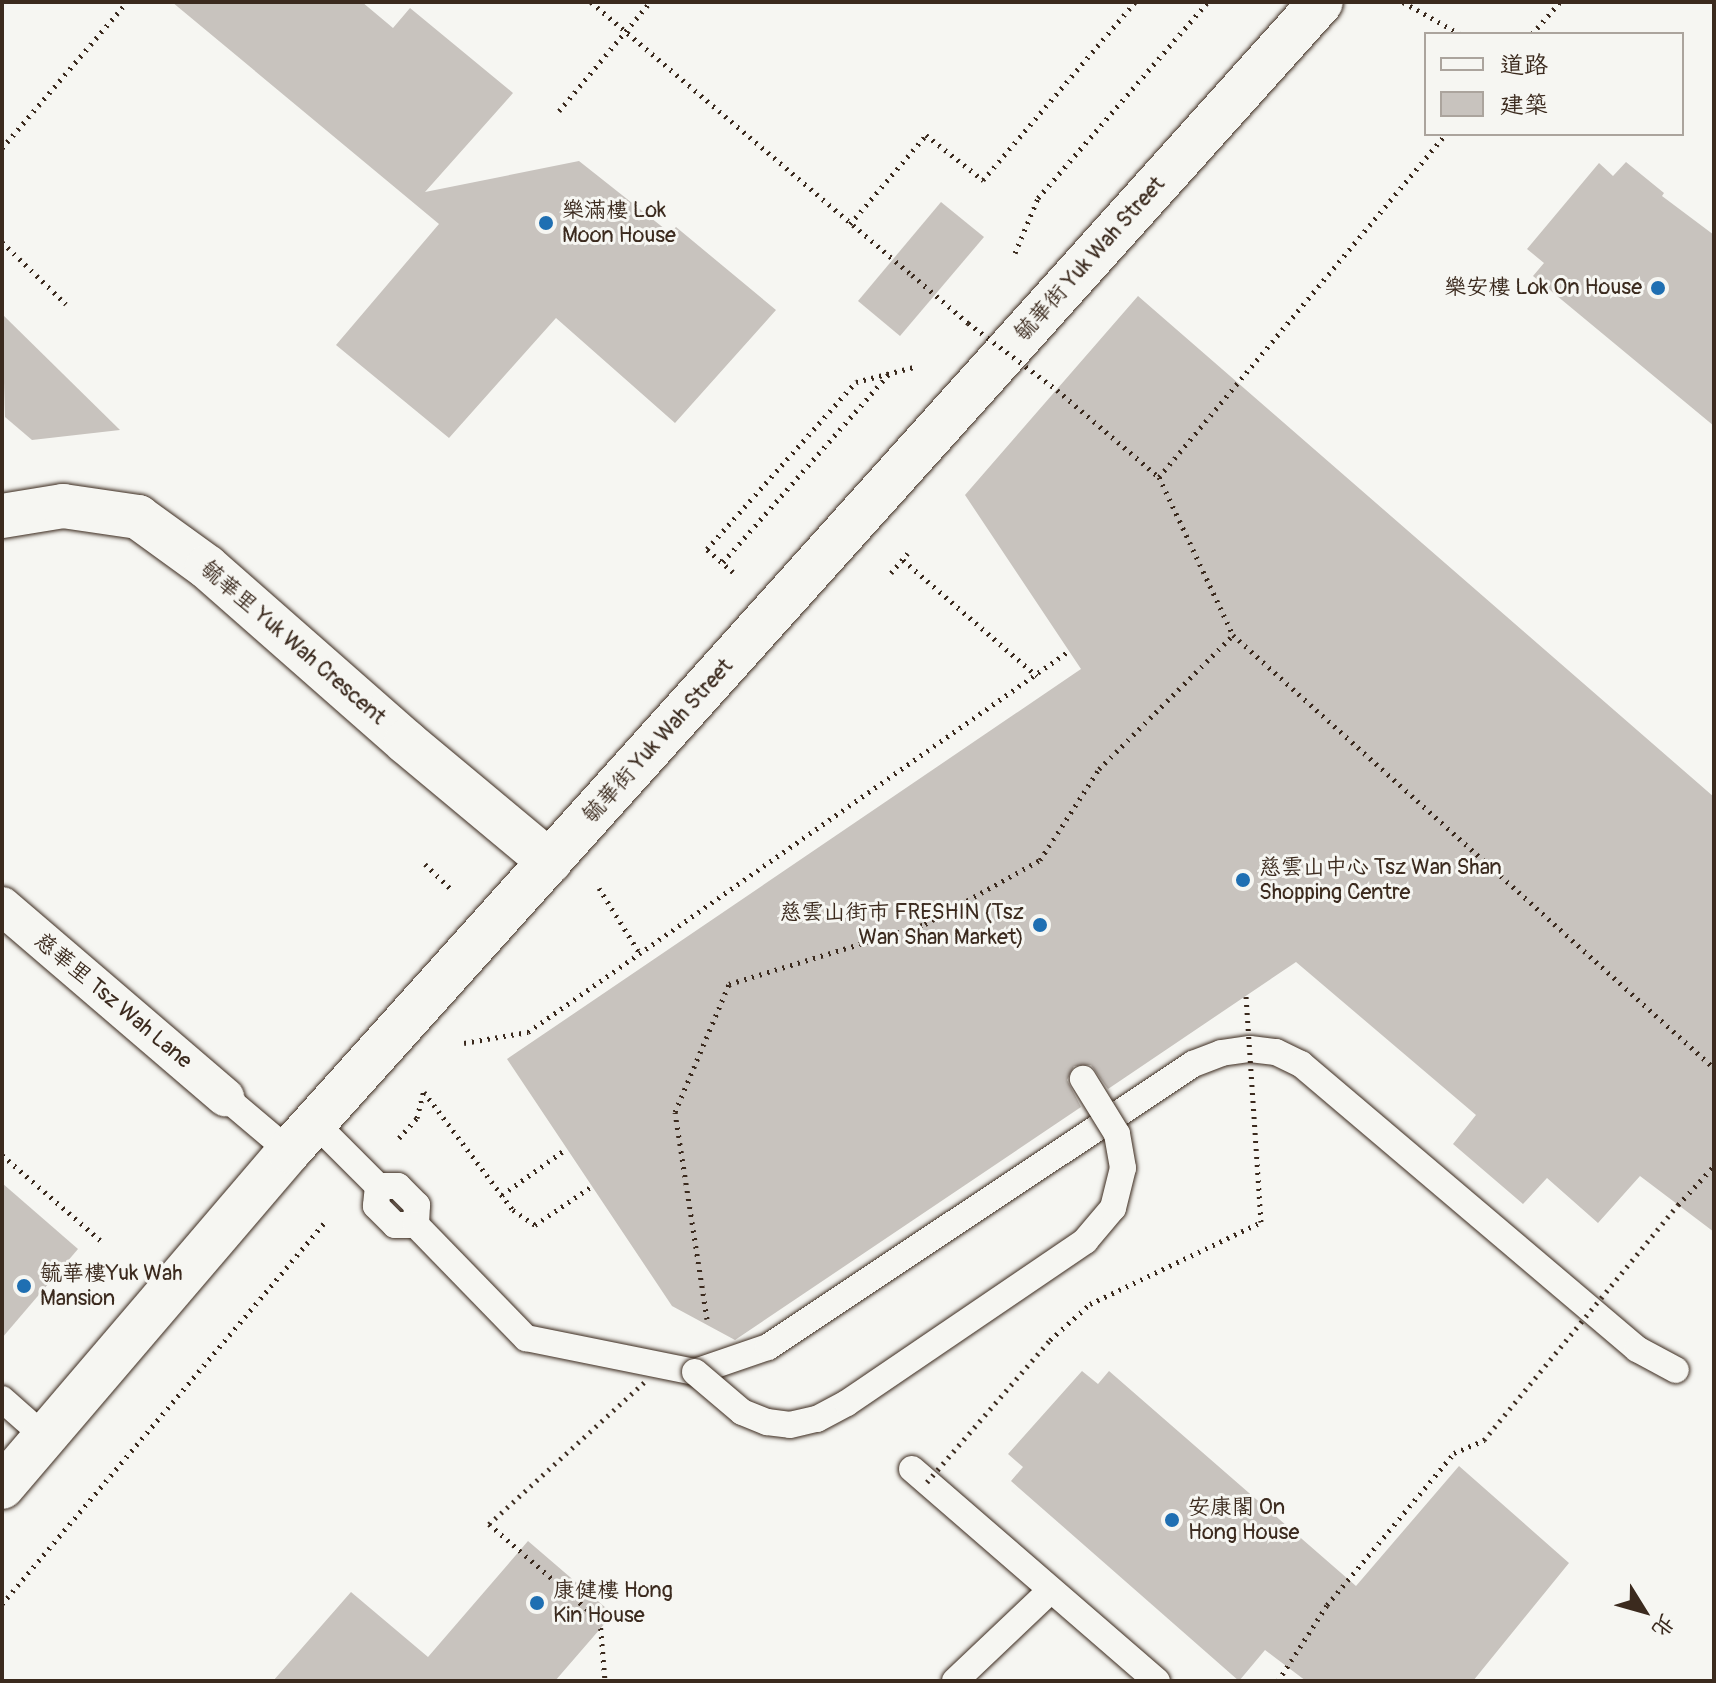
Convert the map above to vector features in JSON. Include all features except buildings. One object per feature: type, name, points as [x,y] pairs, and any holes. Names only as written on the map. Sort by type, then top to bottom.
[{"type":"street","name":"毓華街 Yuk Wah Street","points":[[2,1487],[301,1137],[1321,2]]},
{"type":"street","name":"毓華里 Yuk Wah Crescent","points":[[2,516],[63,506],[138,517],[207,567],[406,742],[550,862]]},
{"type":"street","name":"慈華里 Tsz Wah Lane","points":[[2,906],[225,1097]]},
{"type":"lane","points":[[695,1372],[768,1347],[1193,1064],[1221,1053],[1250,1049],[1276,1052],[1301,1064],[1637,1349],[1676,1370]]},
{"type":"lane","points":[[225,1097],[301,1137],[378,1186],[376,1206],[395,1225],[416,1225],[526,1338],[695,1372],[742,1412],[767,1422],[790,1425],[817,1419],[847,1403],[1085,1241],[1113,1208],[1123,1168],[1117,1134],[1083,1079]]},
{"type":"lane","points":[[2,1399],[45,1437]]},
{"type":"lane","points":[[912,1469],[1157,1681]]},
{"type":"lane","points":[[955,1681],[1051,1590]]},
{"type":"path","points":[[2,148],[127,2]]},
{"type":"path","points":[[591,2],[968,323],[1057,390],[1159,477],[1233,635],[1714,1068]]},
{"type":"path","points":[[559,111],[650,2]]},
{"type":"path","points":[[850,224],[926,135],[983,180],[1135,2]]},
{"type":"path","points":[[1010,265],[1038,198],[1208,2]]},
{"type":"path","points":[[1403,2],[1456,32]]},
{"type":"path","points":[[1534,32],[1560,2]]},
{"type":"path","points":[[1159,477],[1444,136]]},
{"type":"path","points":[[2,242],[66,304]]},
{"type":"path","points":[[959,333],[977,312]]},
{"type":"path","points":[[730,569],[707,549],[856,382],[918,366]]},
{"type":"path","points":[[723,562],[889,374]]},
{"type":"path","points":[[903,560],[1037,676]]},
{"type":"path","points":[[708,1324],[675,1112],[729,984],[925,924],[1040,860],[1099,769],[1233,635]]},
{"type":"path","points":[[460,1044],[528,1032],[1069,651]]},
{"type":"path","points":[[597,885],[639,952]]},
{"type":"path","points":[[399,1138],[417,1118],[427,1081]]},
{"type":"path","points":[[423,1092],[513,1210],[535,1225],[592,1186]]},
{"type":"path","points":[[502,1195],[566,1149]]},
{"type":"path","points":[[2,1155],[100,1240]]},
{"type":"path","points":[[1278,1681],[1327,1605],[1454,1453],[1484,1440],[1678,1205],[1714,1166]]},
{"type":"path","points":[[2,1604],[325,1222]]},
{"type":"path","points":[[605,1681],[600,1620],[489,1524],[650,1376]]},
{"type":"place","name":"樂滿樓 Lok Moon House","points":[[546,223]]},
{"type":"place","name":"樂安樓 Lok On House","points":[[1658,288]]},
{"type":"place","name":"慈雲山中心 Tsz Wan Shan Shopping Centre","points":[[1243,880]]},
{"type":"place","name":"慈雲山街市 FRESHIN (Tsz Wan Shan Market)","points":[[1040,925]]},
{"type":"place","name":"毓華樓Yuk Wah Mansion","points":[[24,1286]]},
{"type":"place","name":"安康閣 On Hong House","points":[[1172,1520]]},
{"type":"place","name":"康健樓 Hong Kin House","points":[[537,1603]]}]
